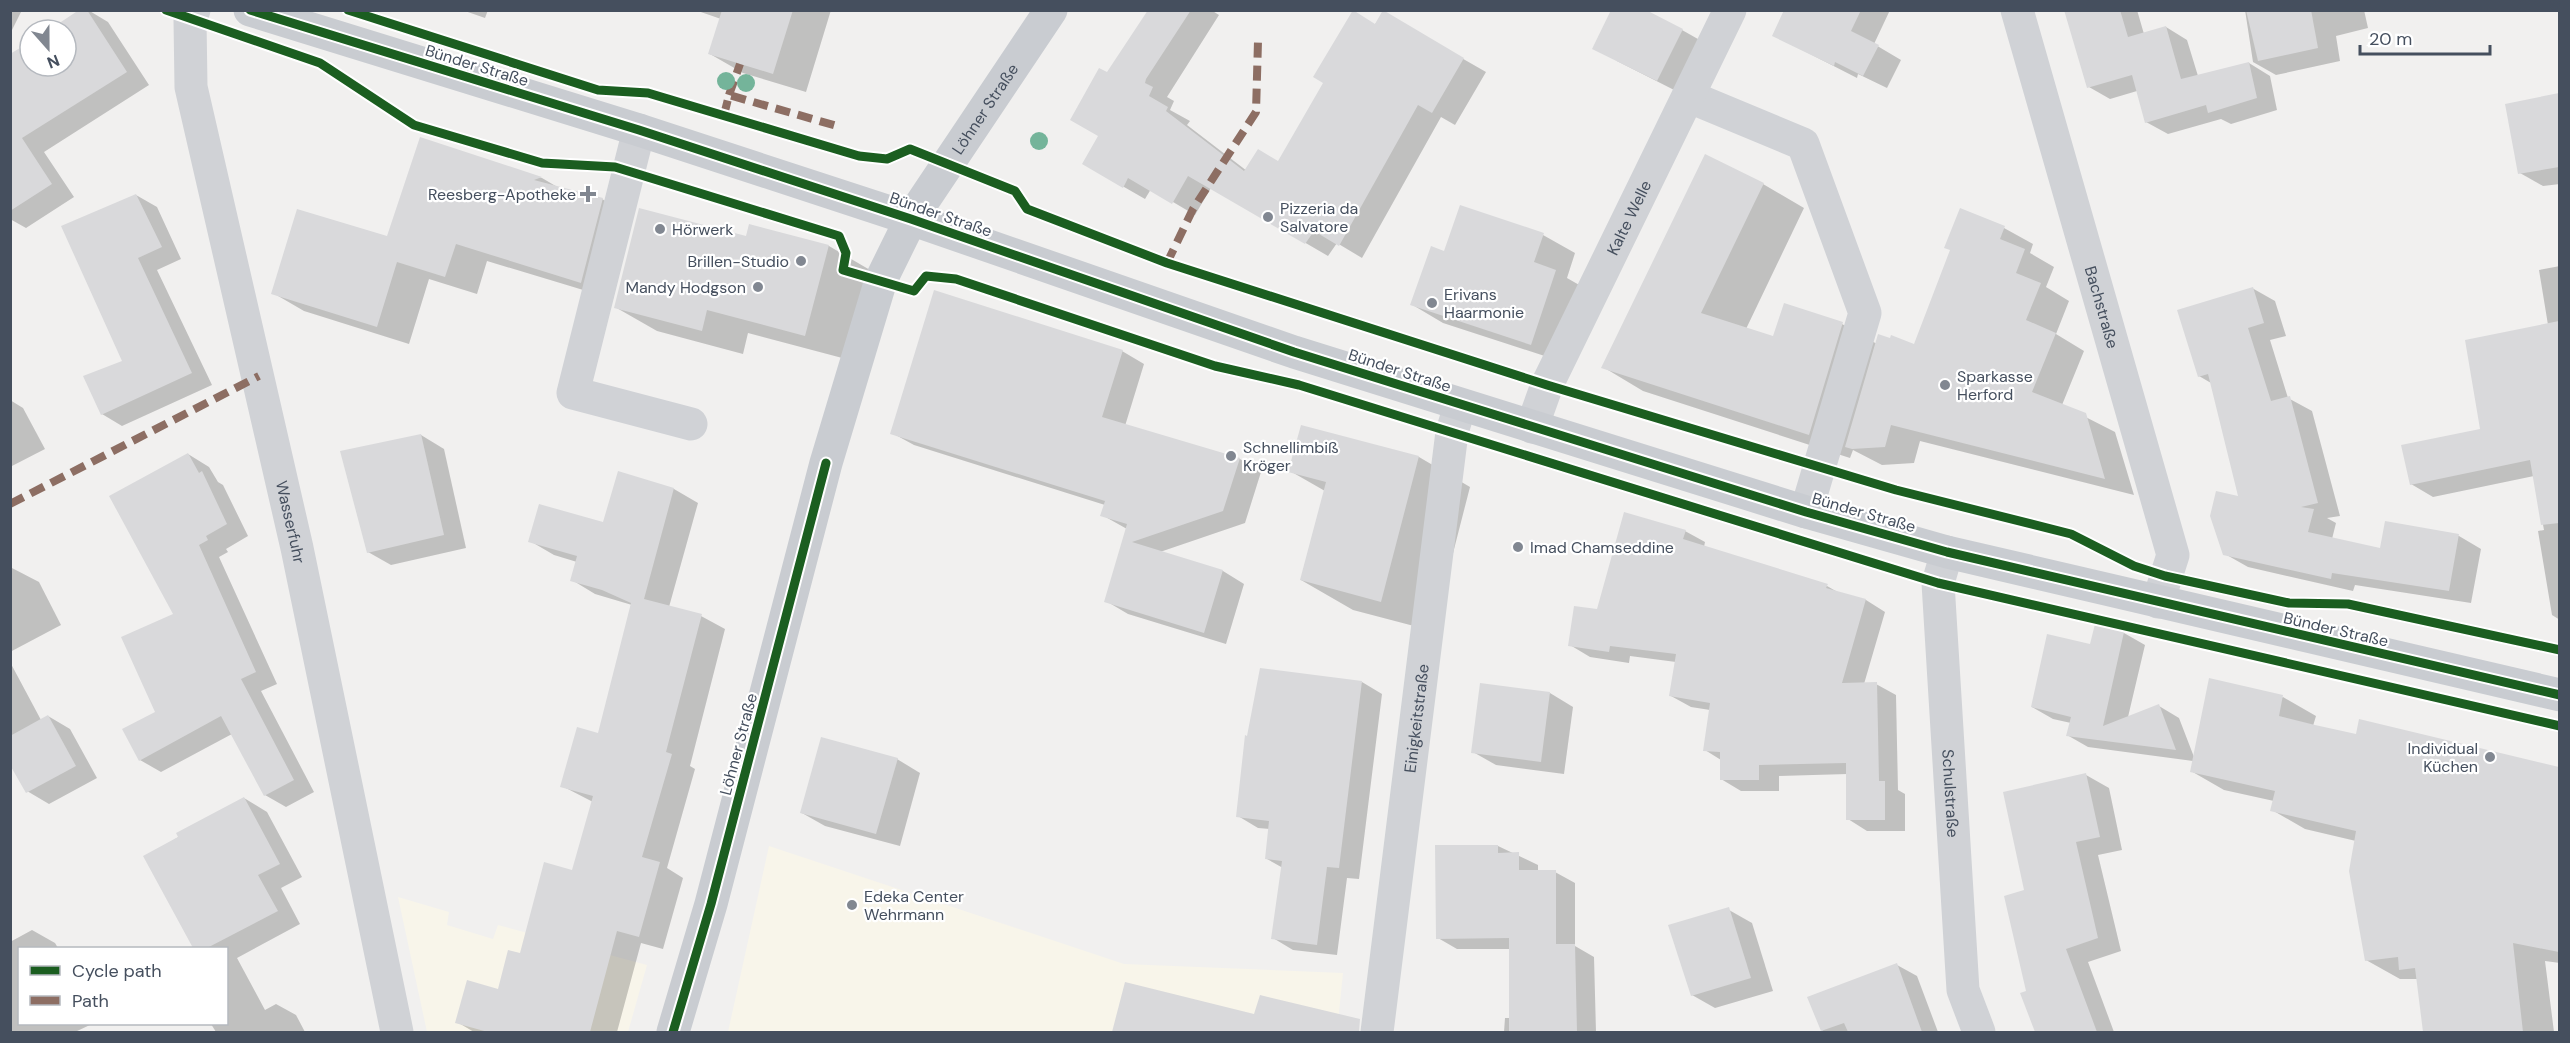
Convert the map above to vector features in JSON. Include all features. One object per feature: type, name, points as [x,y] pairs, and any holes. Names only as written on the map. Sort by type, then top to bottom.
[{"type":"main road","name":"Bünder Straße","points":[[250,10],[639,130],[911,219],[1294,352],[1460,406],[1806,512],[1947,552],[2559,695]]},
{"type":"main road","name":"Löhner Straße","points":[[673,1032],[750,757],[826,463],[881,280],[911,219],[1051,10]]},
{"type":"street","name":"Wasserfuhr","points":[[194,10],[190,20],[191,87],[297,548],[397,1032]]},
{"type":"street","name":"Kalte Welle","points":[[1532,427],[1547,385],[1690,97],[1730,10]]},
{"type":"street","name":"Bachstraße","points":[[2017,10],[2173,555],[2158,602]]},
{"type":"street","points":[[1690,97],[1803,144],[1865,313],[1806,512]]},
{"type":"street","points":[[639,130],[573,393],[691,424]]},
{"type":"street","name":"Einigkeitstraße","points":[[1377,1032],[1452,432],[1460,406]]},
{"type":"street","name":"Schulstraße","points":[[1947,552],[1938,583],[1963,990],[1979,1032]]},
{"type":"shaded area","name":"Edeka Center Wehrmann","points":[[769,846],[1124,964],[1343,973],[1337,1032],[728,1032]]},
{"type":"shaded area","points":[[398,897],[449,912],[447,925],[493,939],[498,925],[647,965],[628,1032],[427,1032]]},
{"type":"building","points":[[79,10],[87,10],[127,72],[22,138],[52,184],[10,211],[10,54],[18,49],[18,78],[78,78],[78,18],[67,18]]},
{"type":"building","points":[[722,10],[793,10],[773,74],[708,54]]},
{"type":"building","points":[[1148,10],[1191,10],[1146,79],[1145,83],[1153,87],[1149,96],[1168,107],[1166,111],[1244,171],[1258,149],[1278,161],[1323,83],[1313,77],[1353,10],[1375,24],[1383,10],[1464,58],[1432,113],[1418,105],[1339,246],[1314,231],[1305,244],[1188,176],[1172,204],[1128,178],[1123,188],[1082,164],[1098,136],[1070,120],[1099,68],[1107,72]]},
{"type":"building","points":[[1611,10],[1646,10],[1683,29],[1657,81],[1592,49]]},
{"type":"building","points":[[1784,10],[1861,10],[1851,31],[1879,45],[1863,76],[1835,62],[1834,66],[1772,36]]},
{"type":"building","points":[[2064,10],[2120,10],[2128,37],[2166,26],[2181,79],[2249,62],[2257,98],[2208,113],[2206,105],[2145,123],[2132,75],[2087,88]]},
{"type":"building","points":[[2246,10],[2311,10],[2318,48],[2258,61]]},
{"type":"building","points":[[2559,93],[2559,167],[2518,174],[2505,104]]},
{"type":"building","points":[[420,137],[542,177],[534,180],[603,198],[581,283],[456,244],[445,277],[397,262],[377,327],[271,294],[297,209],[387,236]]},
{"type":"building","points":[[1705,154],[1764,183],[1701,313],[1773,336],[1784,303],[1843,322],[1809,435],[1601,368]]},
{"type":"building","points":[[136,194],[162,247],[138,258],[192,373],[101,415],[83,376],[122,361],[61,226]]},
{"type":"building","points":[[1460,205],[1544,233],[1534,262],[1556,270],[1531,345],[1410,305],[1431,246],[1444,251]]},
{"type":"building","points":[[639,208],[746,236],[749,224],[829,245],[805,336],[707,310],[702,331],[614,308]]},
{"type":"building","points":[[1960,208],[2005,226],[2000,239],[2025,249],[2016,273],[2041,283],[2026,320],[2056,333],[2032,392],[2086,413],[2105,479],[1891,425],[1885,447],[1852,449],[1845,447],[1878,334],[1890,338],[1891,335],[1914,344],[1950,250],[1944,248]]},
{"type":"building","points":[[2253,287],[2264,323],[2248,328],[2271,401],[2290,396],[2318,503],[2301,507],[2314,509],[2308,532],[2380,548],[2385,521],[2459,534],[2449,591],[2332,573],[2331,579],[2223,555],[2210,516],[2216,491],[2238,496],[2208,374],[2198,377],[2177,310]]},
{"type":"building","points":[[934,290],[1123,350],[1102,417],[1240,458],[1223,511],[1132,542],[1223,570],[1204,633],[1104,602],[1127,524],[1100,516],[1105,501],[890,434]]},
{"type":"building","points":[[2559,321],[2559,523],[2541,525],[2530,460],[2410,485],[2401,445],[2480,429],[2465,340]]},
{"type":"building","points":[[1301,425],[1419,456],[1381,602],[1300,580],[1326,482],[1288,472]]},
{"type":"building","points":[[421,434],[444,535],[367,553],[340,451]]},
{"type":"building","points":[[188,453],[199,473],[202,471],[227,524],[206,536],[208,540],[199,545],[256,672],[241,679],[294,780],[264,796],[221,716],[139,761],[122,729],[155,712],[121,637],[173,614],[109,496]]},
{"type":"building","points":[[618,471],[674,488],[644,599],[702,614],[666,752],[672,754],[642,857],[660,862],[639,937],[617,931],[590,1032],[488,1032],[455,1023],[467,980],[498,989],[508,950],[520,953],[544,862],[572,870],[593,796],[560,787],[577,727],[598,733],[631,603],[602,590],[570,581],[577,556],[528,542],[539,504],[603,522]]},
{"type":"building","points":[[1624,512],[1686,530],[1683,539],[1828,584],[1826,588],[1866,599],[1842,683],[1877,682],[1879,781],[1885,781],[1885,820],[1846,820],[1846,763],[1759,765],[1759,780],[1720,780],[1720,752],[1703,751],[1710,703],[1669,696],[1676,654],[1610,646],[1609,652],[1568,646],[1574,606],[1597,609]]},
{"type":"building","points":[[2095,624],[2124,632],[2103,726],[2159,704],[2176,750],[2066,736],[2071,717],[2031,707],[2047,634],[2090,644]]},
{"type":"building","points":[[1260,668],[1362,681],[1339,868],[1327,867],[1317,945],[1271,939],[1282,861],[1265,859],[1269,821],[1236,817],[1245,735],[1247,736]]},
{"type":"building","points":[[2209,678],[2283,695],[2279,716],[2356,734],[2359,719],[2559,767],[2559,952],[2513,943],[2523,1032],[2423,1032],[2415,968],[2399,970],[2398,957],[2365,961],[2349,871],[2356,831],[2270,811],[2275,791],[2190,772]]},
{"type":"building","points":[[1480,683],[1550,692],[1541,762],[1471,753]]},
{"type":"building","points":[[48,715],[76,766],[26,793],[10,765],[10,736]]},
{"type":"building","points":[[821,737],[898,758],[876,834],[800,813]]},
{"type":"building","points":[[2086,773],[2100,837],[2076,842],[2098,938],[2066,949],[2097,1032],[2035,1032],[2020,993],[2026,991],[2004,896],[2024,890],[2003,792]]},
{"type":"building","points":[[244,797],[280,864],[258,875],[278,911],[209,947],[192,947],[143,856],[178,837],[176,833]]},
{"type":"building","points":[[1435,845],[1498,845],[1498,853],[1519,852],[1519,870],[1556,870],[1556,944],[1575,944],[1577,1032],[1509,1032],[1509,938],[1436,939]]},
{"type":"building","points":[[1729,907],[1751,978],[1691,996],[1668,925]]},
{"type":"building","points":[[1897,963],[1922,1032],[1848,1032],[1844,1023],[1821,1031],[1807,997]]},
{"type":"building","points":[[1125,982],[1254,1014],[1260,995],[1360,1019],[1359,1032],[1112,1032]]},
{"type":"marked path","points":[[1167,263],[1193,209],[1256,112],[1258,41]]},
{"type":"marked path","points":[[729,95],[740,64]]},
{"type":"marked path","points":[[724,115],[729,95],[837,126]]},
{"type":"marked path","points":[[10,504],[259,376]]},
{"type":"cycle path","points":[[166,10],[320,63],[414,125],[542,163],[615,167],[839,236],[846,253],[843,270],[914,291],[926,276],[956,279],[1215,366],[1299,385],[1938,583],[2560,726]]},
{"type":"cycle path","points":[[250,10],[639,130],[911,219],[1294,352],[1806,512],[1947,552],[2560,695]]},
{"type":"cycle path","points":[[348,10],[598,90],[648,93],[859,156],[887,159],[910,149],[1015,191],[1027,209],[1167,263],[1547,385],[1896,490],[2071,534],[2134,566],[2165,576],[2289,603],[2348,604],[2560,650]]},
{"type":"cycle path","points":[[673,1032],[711,904],[826,463]]},
{"type":"place","name":"Reesberg-Apotheke","points":[[588,194]]},
{"type":"place","name":"Pizzeria da Salvatore","points":[[1268,217]]},
{"type":"place","name":"Hörwerk","points":[[660,229]]},
{"type":"place","name":"Brillen-Studio","points":[[801,261]]},
{"type":"place","name":"Mandy Hodgson","points":[[758,287]]},
{"type":"place","name":"Erivans Haarmonie","points":[[1432,303]]},
{"type":"place","name":"Sparkasse Herford","points":[[1945,385]]},
{"type":"place","name":"Schnellimbiß Kröger","points":[[1231,456]]},
{"type":"place","name":"Imad Chamseddine","points":[[1518,547]]},
{"type":"place","name":"Individual Küchen","points":[[2490,757]]},
{"type":"place","name":"Edeka Center Wehrmann","points":[[852,905]]}]
